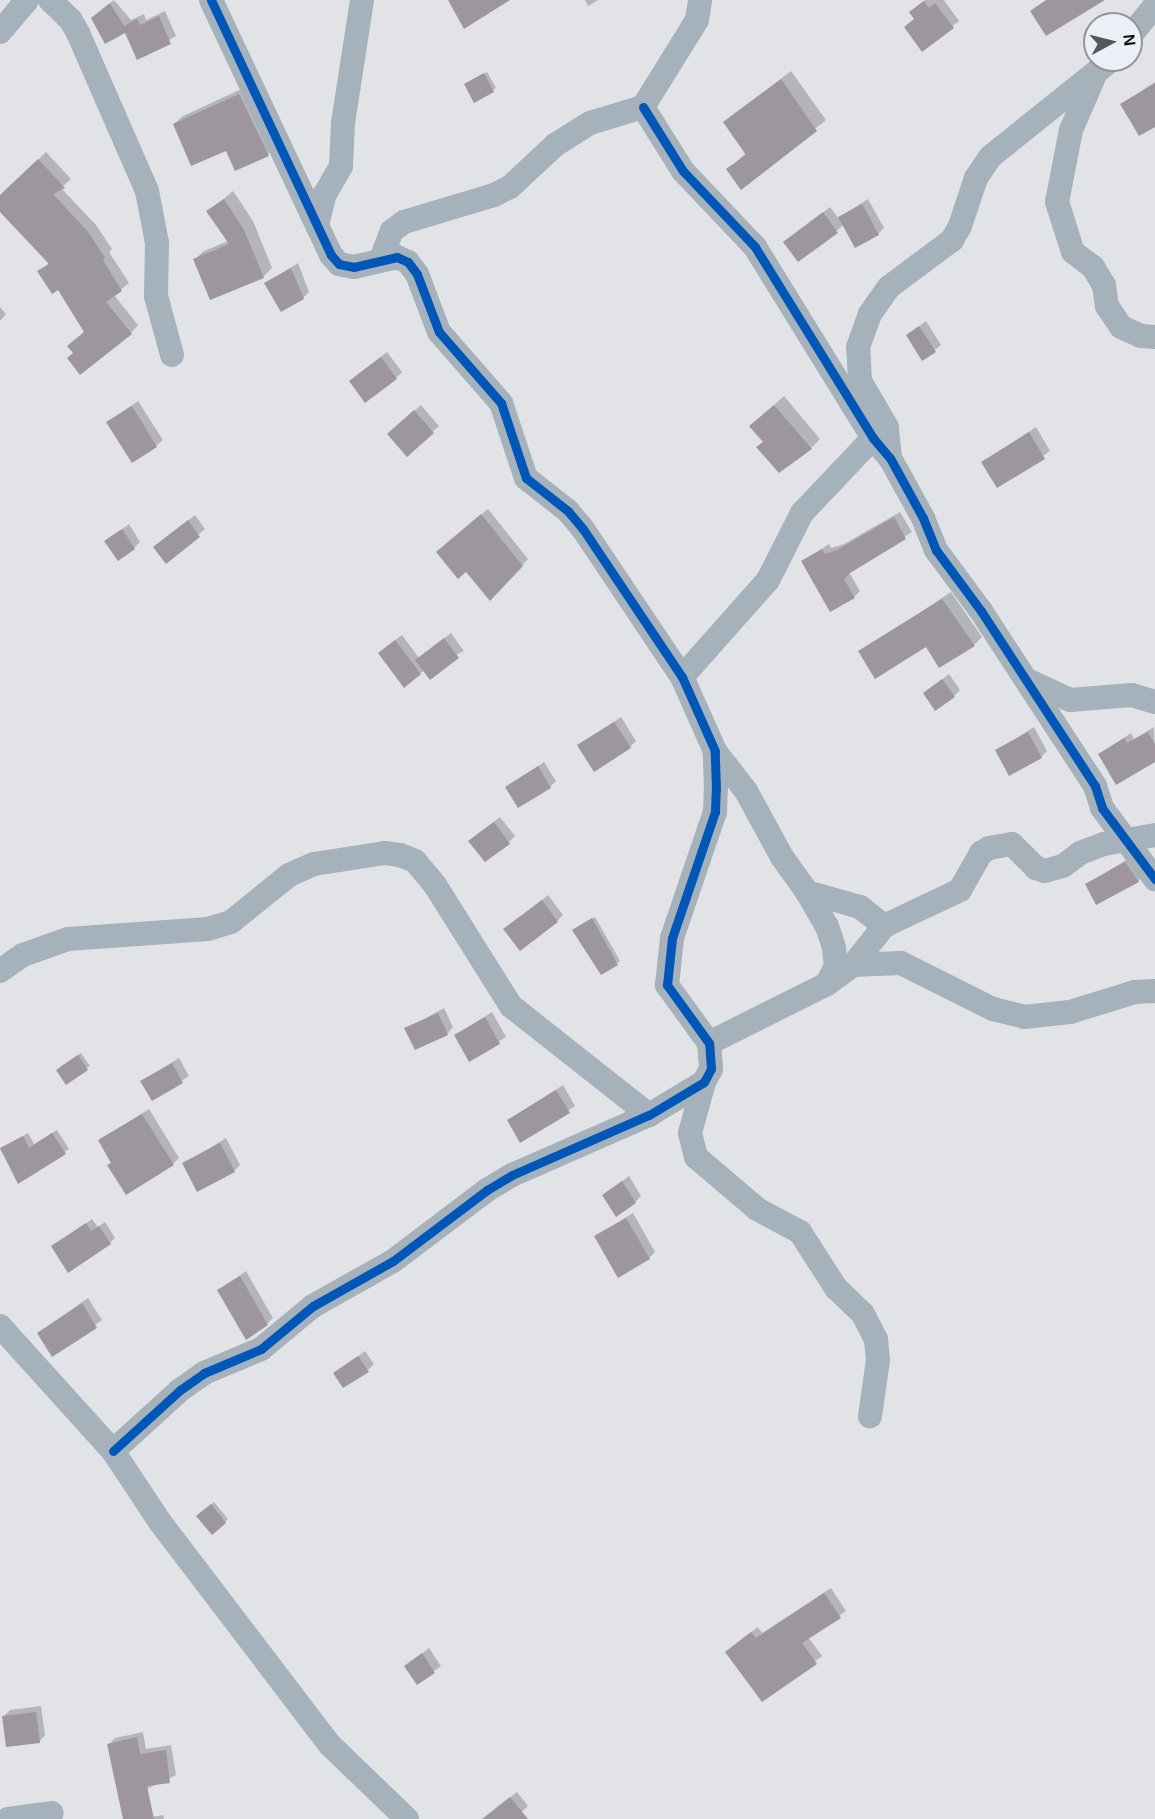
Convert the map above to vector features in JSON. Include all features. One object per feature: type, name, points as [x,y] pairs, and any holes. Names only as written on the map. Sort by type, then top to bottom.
[{"type":"street","points":[[0,32],[27,0]]},
{"type":"street","points":[[50,0],[65,14],[78,33],[147,191],[157,243],[156,296],[172,355]]},
{"type":"street","points":[[211,0],[331,255],[339,264],[354,267],[381,259],[398,257],[408,262],[417,273],[439,332],[501,403],[526,478],[568,510],[583,529],[682,677],[716,752],[746,791],[782,857],[807,892],[827,926],[834,948],[836,966],[827,984]]},
{"type":"street","points":[[317,225],[324,194],[341,166],[343,123],[362,0]]},
{"type":"street","points":[[381,259],[392,231],[405,222],[494,195],[510,187],[555,145],[590,123],[621,117],[643,107],[697,20],[700,0]]},
{"type":"street","points":[[1143,20],[1155,5]]},
{"type":"street","points":[[890,458],[887,427],[860,381],[858,347],[870,314],[890,287],[952,240],[976,178],[990,157],[1098,72]]},
{"type":"street","points":[[1101,72],[1071,130],[1059,176],[1060,213],[1073,252],[1093,267],[1104,285],[1107,306],[1121,327],[1141,336],[1155,337]]},
{"type":"street","points":[[643,107],[683,171],[755,247],[873,438],[890,458],[923,518],[936,550],[1027,680],[1095,786],[1102,808],[1129,841],[1155,879]]},
{"type":"street","points":[[682,677],[762,588],[802,513],[873,438]]},
{"type":"street","points":[[1027,680],[1070,700],[1132,695],[1155,702]]},
{"type":"street","points":[[716,752],[715,812],[672,938],[667,970],[667,985],[672,996],[709,1043],[711,1069],[704,1082],[690,1133],[696,1157],[757,1209],[800,1232],[836,1288],[863,1314],[876,1339],[878,1360],[870,1416]]},
{"type":"street","points":[[1080,853],[1102,808]]},
{"type":"street","points":[[709,1043],[827,984],[853,965],[884,926],[960,890],[981,853],[999,844],[1012,844],[1045,871],[1063,866],[1080,853],[1104,844],[1155,835]]},
{"type":"street","points":[[0,971],[23,954],[68,939],[208,929],[231,922],[289,875],[314,864],[385,853],[400,855],[415,861],[435,885],[511,1006],[649,1115]]},
{"type":"street","points":[[807,892],[860,907],[884,926]]},
{"type":"street","points":[[853,965],[901,963],[1009,1015],[1070,1012],[1145,992],[1155,973]]},
{"type":"street","points":[[113,1451],[180,1390],[204,1373],[261,1349],[313,1306],[393,1261],[487,1190],[512,1175],[649,1115],[704,1082]]},
{"type":"street","points":[[0,1326],[113,1451],[160,1522],[330,1745],[407,1819]]},
{"type":"street","points":[[8,1819],[52,1813]]},
{"type":"building","points":[[448,0],[510,0],[464,29]]},
{"type":"building","points":[[1046,0],[1105,0],[1046,36],[1030,11]]},
{"type":"building","points":[[924,1],[929,8],[935,3],[954,28],[922,52],[904,27],[914,19],[909,12]]},
{"type":"building","points":[[110,3],[124,26],[137,19],[140,25],[159,16],[171,44],[137,60],[125,33],[105,44],[91,18]]},
{"type":"building","points":[[484,73],[494,92],[474,103],[464,84]]},
{"type":"building","points":[[781,79],[817,131],[741,190],[726,169],[746,155],[723,122]]},
{"type":"building","points":[[1155,83],[1155,127],[1139,136],[1120,104]]},
{"type":"building","points":[[239,94],[269,156],[235,171],[226,151],[191,166],[173,124]]},
{"type":"building","points":[[38,159],[65,188],[53,194],[89,233],[105,258],[103,260],[122,291],[106,302],[132,334],[80,375],[67,358],[73,353],[67,346],[84,332],[58,290],[52,294],[37,271],[49,264],[0,212],[0,195]]},
{"type":"building","points":[[224,199],[244,230],[264,278],[210,300],[193,259],[229,244],[206,211]]},
{"type":"building","points":[[862,204],[879,235],[855,248],[838,217]]},
{"type":"building","points":[[823,212],[838,233],[798,262],[783,242]]},
{"type":"building","points":[[291,268],[304,299],[281,312],[264,283]]},
{"type":"building","points":[[919,326],[936,352],[922,361],[906,335]]},
{"type":"building","points":[[381,357],[397,379],[365,403],[349,381]]},
{"type":"building","points":[[774,405],[812,449],[779,473],[756,447],[763,442],[749,426]]},
{"type":"building","points":[[132,406],[157,447],[132,463],[106,422]]},
{"type":"building","points":[[414,410],[434,433],[407,457],[387,434]]},
{"type":"building","points":[[1029,432],[1045,459],[997,488],[981,462]]},
{"type":"building","points":[[481,514],[523,566],[490,601],[466,572],[458,579],[436,552]]},
{"type":"building","points":[[894,517],[906,539],[850,573],[844,579],[855,598],[830,612],[801,561],[822,549],[825,554],[837,550]]},
{"type":"building","points":[[188,520],[200,537],[166,564],[153,547]]},
{"type":"building","points":[[122,529],[135,549],[118,561],[104,541]]},
{"type":"building","points":[[942,599],[975,646],[939,668],[926,647],[875,679],[858,651]]},
{"type":"building","points":[[444,638],[459,658],[430,680],[415,660]]},
{"type":"building","points":[[395,640],[421,674],[404,688],[378,653]]},
{"type":"building","points":[[942,679],[955,697],[935,711],[923,693]]},
{"type":"building","points":[[614,722],[631,748],[594,772],[577,745]]},
{"type":"building","points":[[1028,732],[1042,758],[1009,776],[995,750]]},
{"type":"building","points":[[1148,732],[1155,744],[1155,762],[1116,785],[1098,754],[1124,738],[1127,743]]},
{"type":"building","points":[[538,766],[551,788],[518,808],[505,787]]},
{"type":"building","points":[[494,822],[510,844],[485,862],[468,841]]},
{"type":"building","points":[[1125,862],[1139,882],[1096,905],[1085,884]]},
{"type":"building","points":[[542,900],[558,922],[520,951],[503,929]]},
{"type":"building","points":[[592,918],[618,965],[601,975],[572,930]]},
{"type":"building","points":[[438,1013],[448,1035],[415,1050],[404,1028]]},
{"type":"building","points":[[485,1017],[500,1044],[469,1062],[454,1035]]},
{"type":"building","points":[[78,1055],[88,1070],[66,1085],[56,1070]]},
{"type":"building","points":[[172,1063],[183,1083],[152,1101],[140,1081]]},
{"type":"building","points":[[556,1090],[570,1113],[520,1143],[507,1120]]},
{"type":"building","points":[[142,1114],[174,1165],[126,1195],[107,1165],[111,1163],[98,1140]]},
{"type":"building","points":[[52,1133],[66,1154],[18,1184],[0,1148],[23,1136],[29,1148]]},
{"type":"building","points":[[220,1143],[235,1172],[197,1192],[182,1163]]},
{"type":"building","points":[[622,1181],[636,1203],[616,1217],[602,1195]]},
{"type":"building","points":[[626,1218],[650,1259],[618,1278],[594,1236]]},
{"type":"building","points":[[86,1223],[91,1231],[99,1226],[111,1244],[68,1273],[51,1246]]},
{"type":"building","points":[[240,1276],[268,1325],[246,1340],[217,1290]]},
{"type":"building","points":[[82,1303],[97,1328],[52,1357],[37,1333]]},
{"type":"building","points":[[358,1356],[369,1372],[343,1388],[333,1373]]},
{"type":"building","points":[[211,1504],[226,1523],[212,1535],[196,1516]]},
{"type":"building","points":[[824,1593],[841,1618],[802,1643],[817,1664],[762,1702],[725,1652],[751,1632],[756,1638]]},
{"type":"building","points":[[422,1653],[435,1673],[417,1685],[404,1666]]},
{"type":"building","points":[[36,1712],[40,1743],[6,1747],[2,1716]]},
{"type":"building","points":[[137,1737],[140,1754],[166,1750],[170,1783],[147,1786],[154,1819],[123,1819],[107,1744]]},
{"type":"building","points":[[510,1797],[528,1819],[482,1819]]},
{"type":"cycle path","points":[[113,1451],[180,1390],[204,1373],[261,1349],[313,1306],[393,1261],[487,1190],[512,1175],[649,1115],[704,1082],[711,1069],[709,1043],[667,985],[672,938],[715,812],[715,751],[682,677],[583,529],[568,511],[526,478],[501,403],[439,332],[417,274],[408,262],[397,257],[354,267],[339,264],[331,255],[211,0]]},
{"type":"cycle path","points":[[643,107],[683,171],[755,247],[873,438],[890,458],[923,518],[936,550],[981,611],[1095,786],[1102,808],[1155,879]]}]
